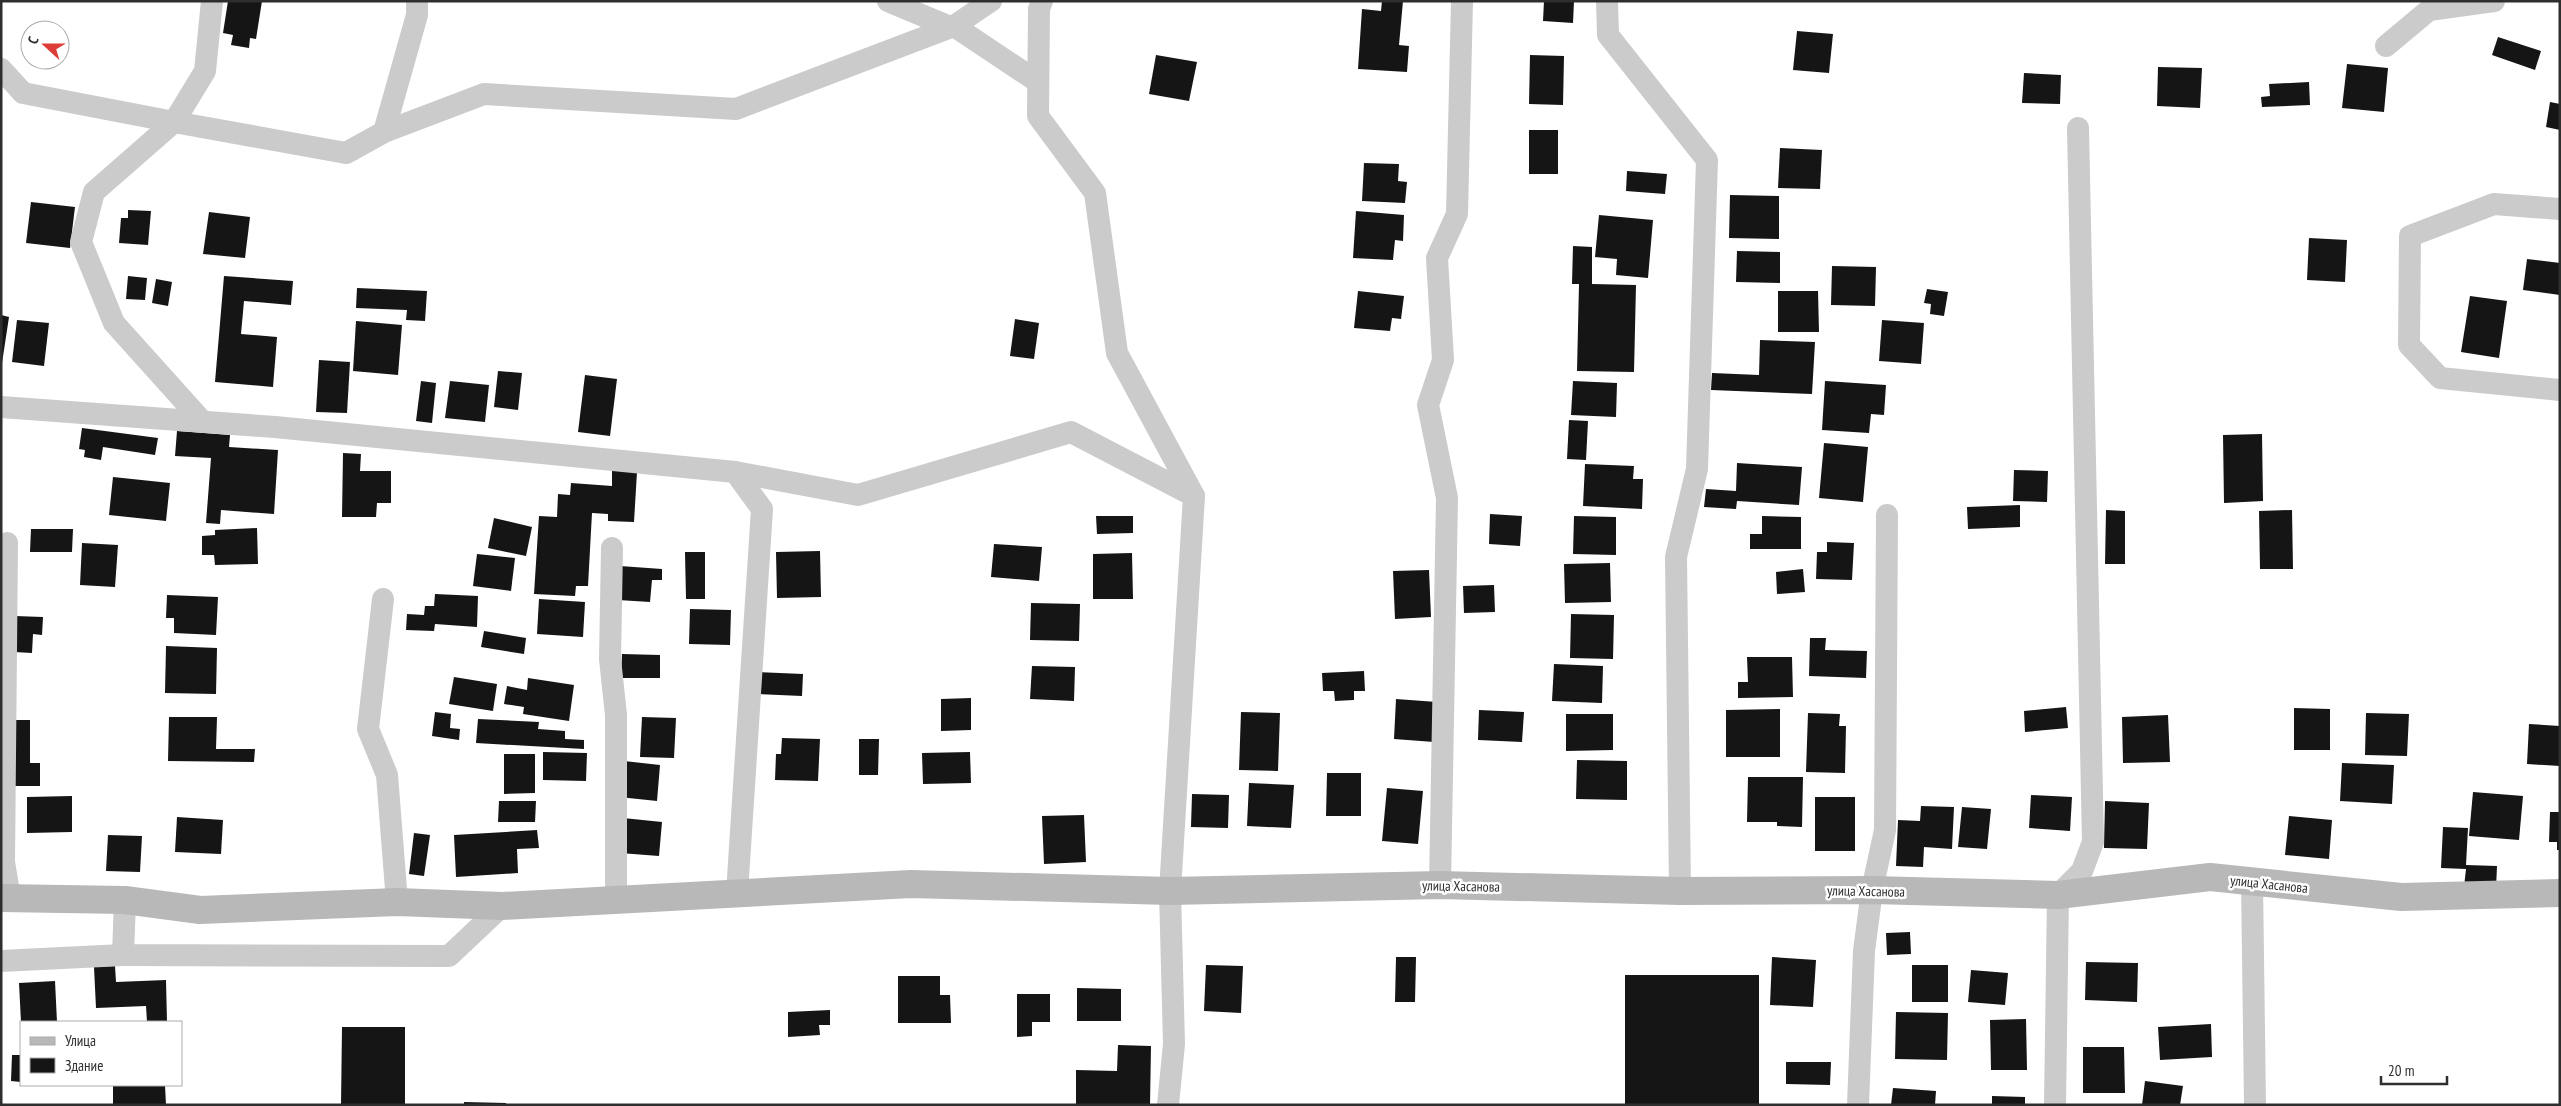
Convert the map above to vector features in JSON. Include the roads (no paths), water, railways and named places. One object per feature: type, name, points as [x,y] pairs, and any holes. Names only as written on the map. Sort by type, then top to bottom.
[{"type":"street","points":[[204,422],[114,323],[81,242],[94,192],[174,122],[205,71],[212,1]]},
{"type":"street","points":[[384,132],[417,15],[417,1]]},
{"type":"street","points":[[888,1],[952,26],[1038,82]]},
{"type":"street","points":[[1,69],[23,93],[346,153],[384,132],[484,94],[736,109],[952,26],[991,1]]},
{"type":"street","points":[[1042,1],[1039,9],[1038,116],[1096,193],[1117,353],[1194,496],[1170,891],[1174,1044],[1168,1105]]},
{"type":"street","points":[[1440,885],[1447,498],[1428,405],[1443,360],[1436,258],[1457,214],[1462,1]]},
{"type":"street","points":[[1607,1],[1608,35],[1707,160],[1698,469],[1676,557],[1680,891]]},
{"type":"street","points":[[2386,46],[2429,10],[2494,1]]},
{"type":"street","points":[[2055,1105],[2058,895],[2082,871],[2093,842],[2078,128]]},
{"type":"street","points":[[2560,209],[2494,204],[2410,236],[2409,345],[2440,378],[2560,390]]},
{"type":"street","points":[[1,407],[285,428],[735,472],[858,495],[1071,432],[1194,496]]},
{"type":"street","points":[[735,472],[762,508],[737,893]]},
{"type":"street","points":[[1858,1105],[1864,952],[1872,890],[1885,830],[1887,515]]},
{"type":"street","points":[[6,898],[4,862],[7,543]]},
{"type":"street","points":[[612,548],[610,659],[616,715],[616,900]]},
{"type":"street","points":[[383,599],[368,730],[387,775],[397,902]]},
{"type":"street","name":"улица Хасанова","points":[[6,898],[125,900],[200,910],[397,902],[502,906],[911,884],[1170,891],[1440,885],[1680,891],[1872,890],[2058,895],[2210,877],[2401,897],[2560,893]]},
{"type":"street","points":[[2252,882],[2255,1105]]},
{"type":"street","points":[[123,955],[125,900]]},
{"type":"street","points":[[1,961],[123,955],[449,956],[502,906]]}]
